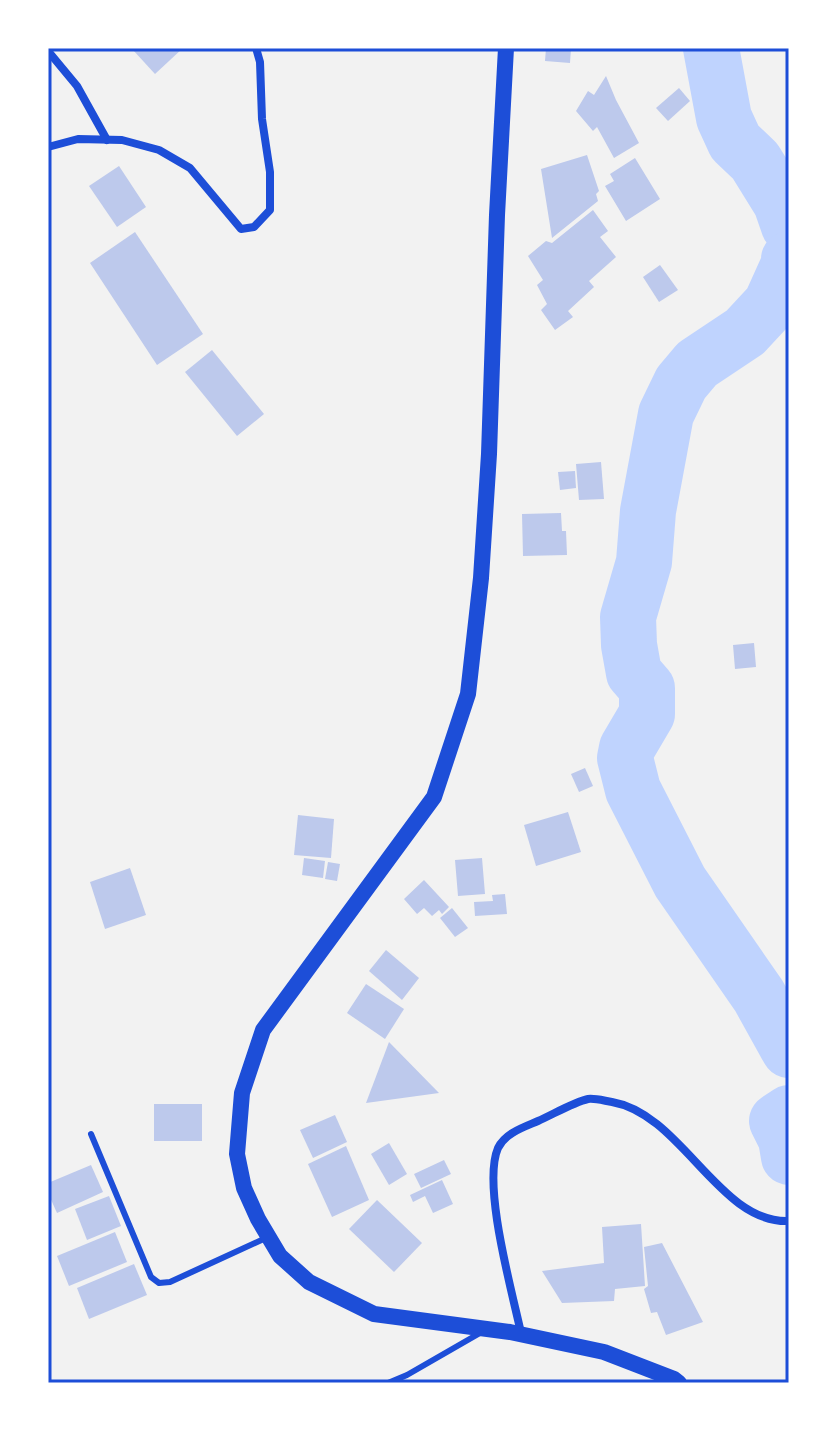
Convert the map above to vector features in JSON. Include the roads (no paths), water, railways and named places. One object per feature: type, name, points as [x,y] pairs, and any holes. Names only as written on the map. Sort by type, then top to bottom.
[{"type":"main road","points":[[506,48],[489,454],[481,578],[468,694],[434,797],[263,1030],[242,1093],[237,1154],[244,1188],[268,1237],[280,1256],[309,1282],[374,1314],[521,1334],[604,1352],[679,1383]]},
{"type":"street","points":[[48,147],[78,139],[122,140],[159,150],[190,168],[241,229],[254,227],[270,210],[270,172],[262,119],[260,62],[256,48]]},
{"type":"street","points":[[48,51],[77,86],[107,140]]},
{"type":"street","points":[[521,1334],[499,1233],[493,1170],[499,1145],[516,1130],[590,1099],[627,1105],[664,1130],[738,1204],[760,1216],[789,1221]]},
{"type":"lane","points":[[91,1134],[151,1277],[159,1283],[170,1282],[268,1237]]},
{"type":"lane","points":[[388,1383],[486,1329]]},
{"type":"waterway","points":[[711,48],[724,118],[735,142],[755,161],[781,203],[789,226]]},
{"type":"waterway","points":[[789,259],[771,304],[745,332],[697,364],[681,383],[666,414],[648,511],[644,562],[628,617],[634,673],[647,688],[647,714],[627,748],[625,758],[633,790],[680,882],[759,996],[789,1050]]},
{"type":"waterway","points":[[789,1113],[777,1121],[786,1139],[789,1157]]}]
